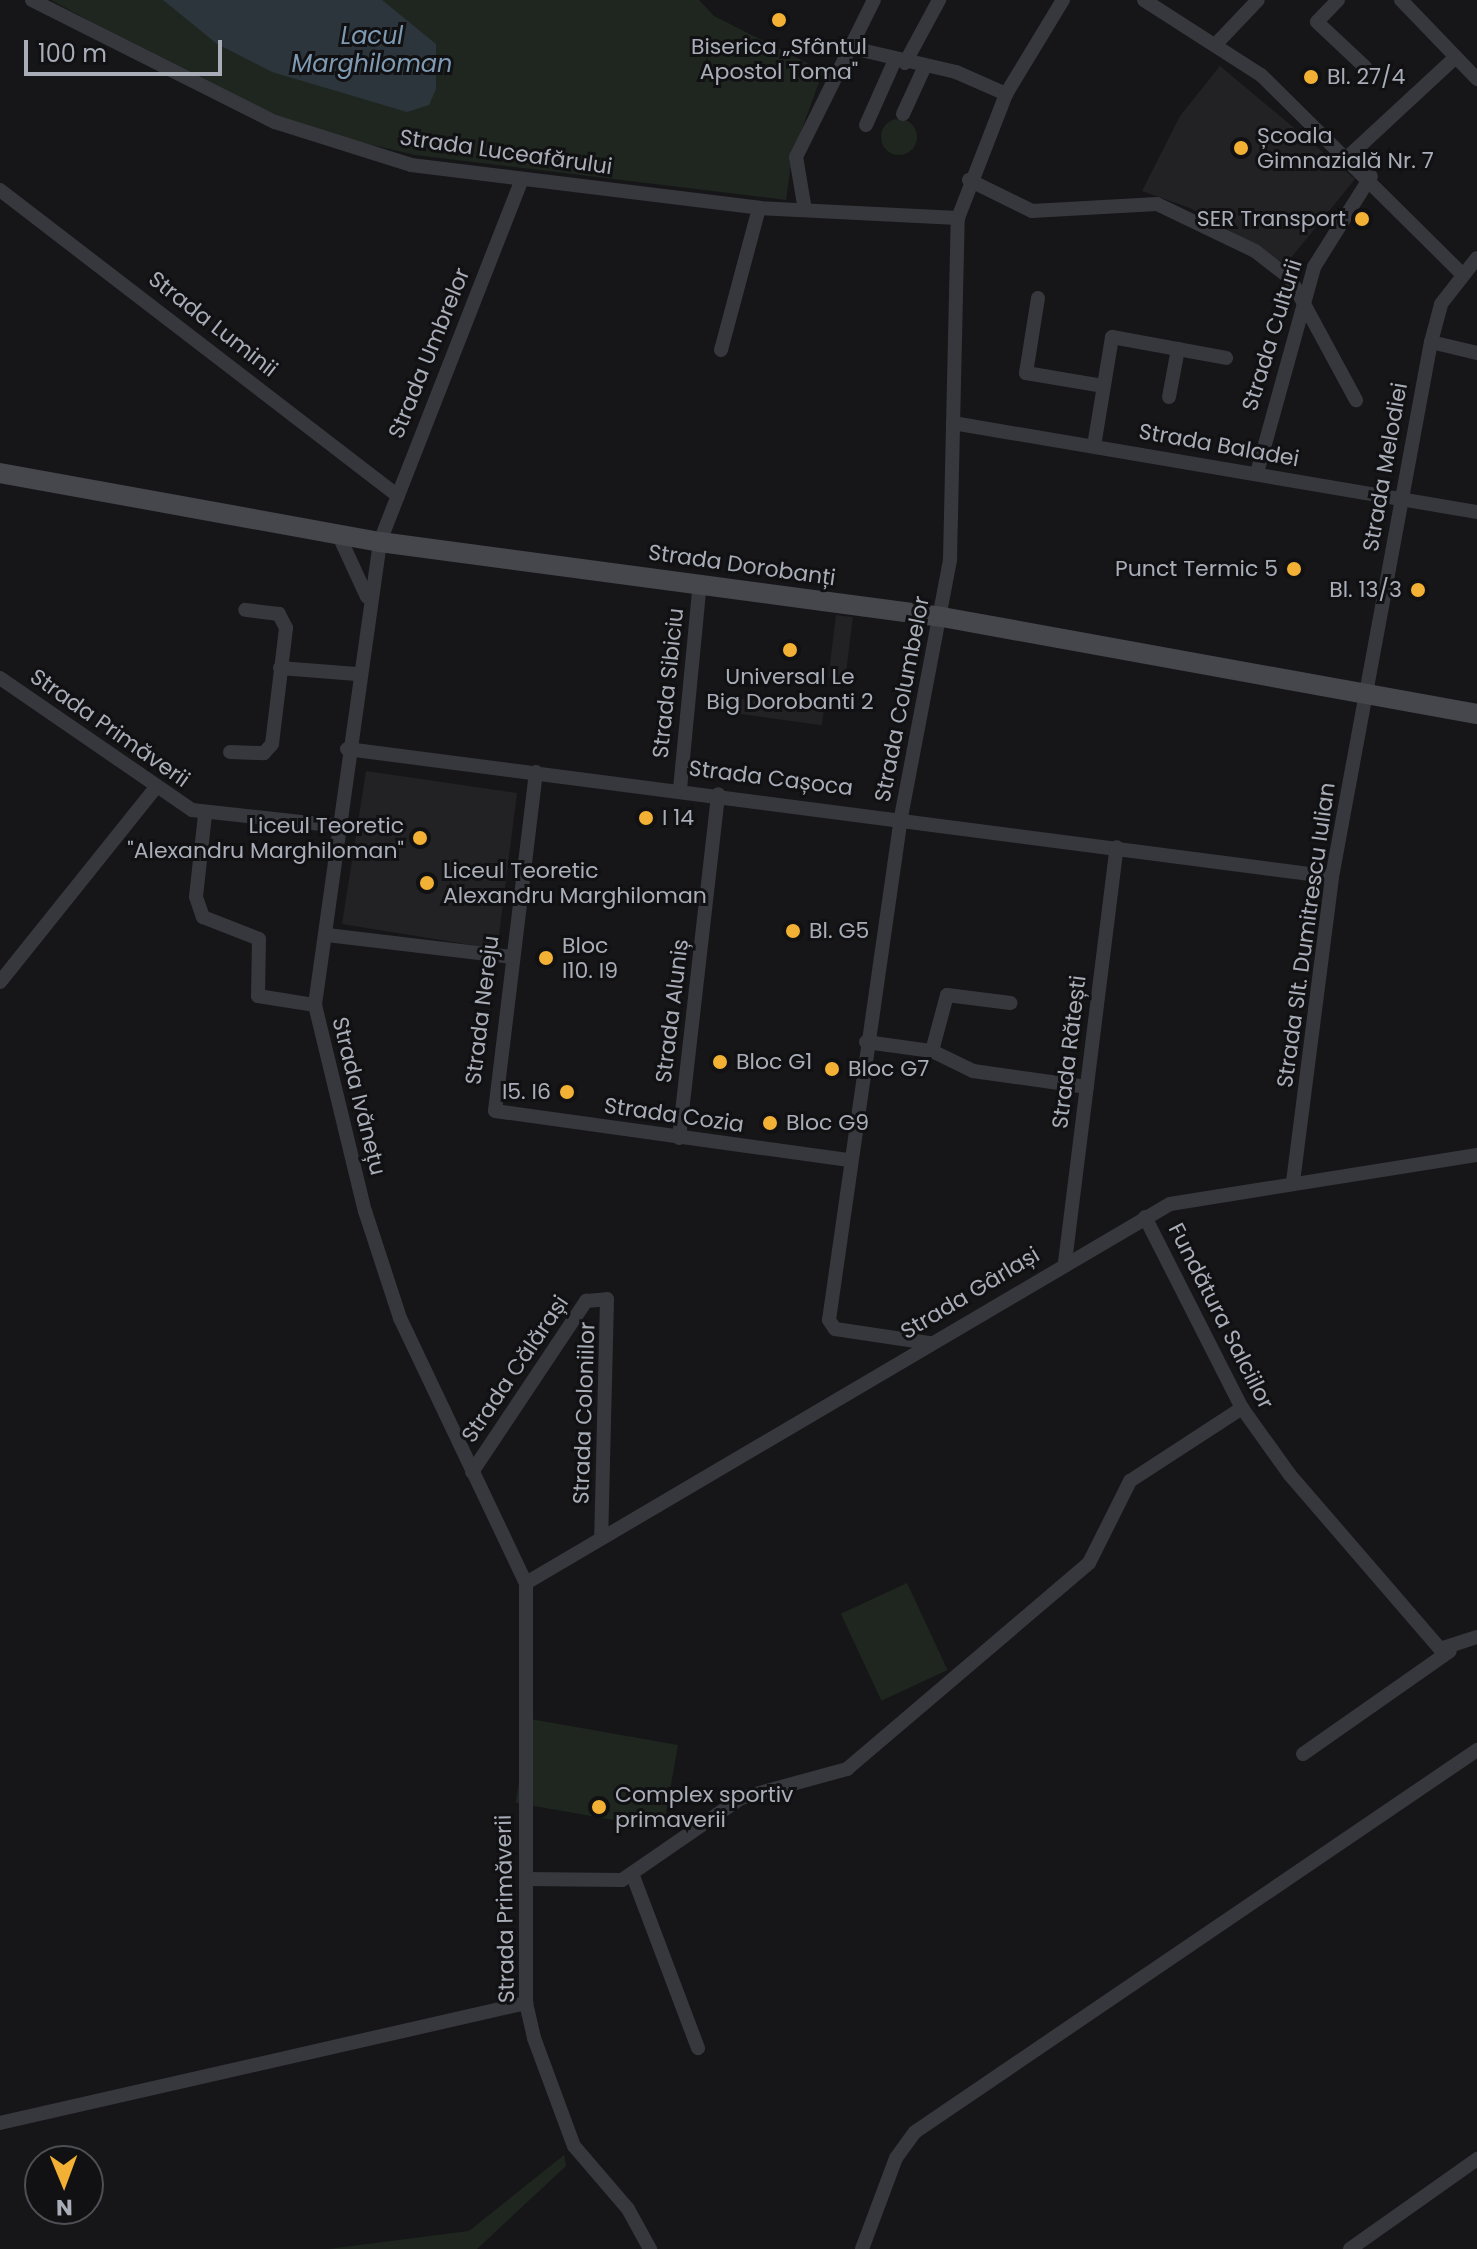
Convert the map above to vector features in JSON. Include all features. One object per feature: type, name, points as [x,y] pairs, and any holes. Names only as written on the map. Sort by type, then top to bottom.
[{"type":"main road","name":"Strada Dorobanți","points":[[0,473],[339,536],[700,582],[942,617],[1477,714]]},
{"type":"street","name":"Strada Luceafărului","points":[[32,0],[275,122],[411,165],[759,208],[958,218]]},
{"type":"street","points":[[805,210],[796,157],[874,0]]},
{"type":"street","points":[[866,125],[900,61],[939,0]]},
{"type":"street","name":"Strada Columbelor","points":[[929,1343],[830,1326],[848,1160],[901,817],[942,617],[953,423],[958,218],[969,180],[1006,94],[1063,0]]},
{"type":"street","points":[[1144,0],[1217,43],[1350,155],[1461,273]]},
{"type":"street","points":[[1338,0],[1317,22],[1365,67]]},
{"type":"street","points":[[1401,0],[1477,79]]},
{"type":"street","points":[[1217,43],[1250,3]]},
{"type":"street","points":[[848,47],[925,66],[1006,94]]},
{"type":"street","points":[[1350,155],[1456,57]]},
{"type":"street","points":[[903,114],[925,66]]},
{"type":"street","name":"Strada Culturii","points":[[1257,473],[1324,243],[1371,176]]},
{"type":"street","name":"Strada Umbrelor","points":[[380,542],[522,179]]},
{"type":"street","points":[[969,180],[1032,211],[1138,203],[1173,209],[1277,266],[1305,300],[1356,400]]},
{"type":"street","name":"Strada Luminii","points":[[0,190],[398,496]]},
{"type":"street","points":[[721,350],[759,208]]},
{"type":"street","name":"Strada Melodiei","points":[[1366,695],[1431,342],[1441,304],[1461,273],[1477,258]]},
{"type":"street","points":[[1038,298],[1026,373],[1104,386]]},
{"type":"street","points":[[1094,446],[1112,337],[1226,358]]},
{"type":"street","points":[[1431,342],[1477,353]]},
{"type":"street","points":[[1169,397],[1178,349]]},
{"type":"street","name":"Strada Baladei","points":[[953,423],[1477,512]]},
{"type":"street","points":[[339,536],[367,598]]},
{"type":"street","name":"Strada Ivănețu","points":[[380,542],[367,598],[327,935],[315,1005],[365,1211],[400,1318],[526,1583]]},
{"type":"street","name":"Strada Sibiciu","points":[[680,789],[700,582]]},
{"type":"street","points":[[230,752],[270,749],[280,668],[283,617],[245,610]]},
{"type":"street","points":[[280,668],[357,674]]},
{"type":"street","name":"Strada Primăverii","points":[[0,678],[156,787],[205,815],[340,826]]},
{"type":"street","name":"Strada Slt. Dumitrescu Iulian","points":[[1293,1182],[1332,877],[1366,695]]},
{"type":"street","name":"Strada Cașoca","points":[[347,749],[901,817],[1332,877]]},
{"type":"street","name":"Strada Nereju","points":[[495,1111],[511,957],[536,772]]},
{"type":"street","points":[[0,982],[156,787]]},
{"type":"street","name":"Strada Aluniș","points":[[679,1138],[718,794]]},
{"type":"street","points":[[205,815],[196,897],[203,917],[259,939],[258,996],[315,1005]]},
{"type":"street","name":"Strada Rătești","points":[[1065,1262],[1117,847]]},
{"type":"street","points":[[327,935],[511,957]]},
{"type":"street","points":[[932,1051],[947,995],[1010,1003]]},
{"type":"street","points":[[866,1042],[932,1051],[973,1071],[1087,1087]]},
{"type":"street","name":"Strada Cozia","points":[[495,1111],[848,1160]]},
{"type":"street","name":"Strada Gârlași","points":[[526,1583],[1065,1262],[1189,1196],[1477,1155]]},
{"type":"street","name":"Fundătura Salciilor","points":[[1145,1217],[1242,1408],[1259,1435],[1428,1639],[1450,1651]]},
{"type":"street","name":"Strada Călărași","points":[[472,1472],[586,1301],[599,1296]]},
{"type":"street","name":"Strada Coloniilor","points":[[599,1296],[610,1307],[601,1538]]},
{"type":"street","points":[[526,1879],[633,1876],[741,1798],[847,1769],[1089,1563],[1130,1481],[1242,1408]]},
{"type":"street","name":"Strada Primăverii","points":[[526,1583],[526,2003],[574,2146],[628,2209],[650,2249]]},
{"type":"street","points":[[1303,1754],[1450,1651],[1477,1637]]},
{"type":"street","points":[[862,2249],[896,2158],[915,2132],[1477,1750]]},
{"type":"street","points":[[633,1876],[698,2048]]},
{"type":"street","points":[[0,2123],[526,2003]]},
{"type":"street","points":[[1350,2249],[1477,2159]]},
{"type":"shaded area","points":[[51,0],[699,0],[714,16],[823,71],[792,157],[786,200],[415,155],[275,122]]},
{"type":"shaded area","name":"Școala Gimnazială Nr. 7","points":[[1220,66],[1355,179],[1286,264],[1190,208],[1142,191],[1180,116]]},
{"type":"shaded area","points":[[899,119],[912,124],[917,137],[912,150],[899,155],[886,150],[881,137],[886,124]]},
{"type":"shaded area","points":[[836,615],[853,617],[845,680],[828,678]]},
{"type":"shaded area","points":[[707,694],[824,710],[822,725],[705,709]]},
{"type":"shaded area","name":"Liceul Teoretic Alexandru Marghiloman","points":[[366,771],[517,793],[498,943],[490,948],[342,924]]},
{"type":"shaded area","points":[[907,1583],[948,1670],[881,1701],[841,1614]]},
{"type":"shaded area","name":"Complex sportiv primaverii","points":[[530,1719],[678,1745],[663,1829],[516,1803]]},
{"type":"shaded area","points":[[564,2155],[566,2166],[477,2249],[328,2249],[469,2231]]},
{"type":"water","name":"Lacul Marghiloman","points":[[163,0],[382,0],[436,44],[436,89],[429,105],[407,112],[272,72],[217,44]]},
{"type":"place","name":"Biserica „Sfântul Apostol Toma\"","points":[[779,20]]},
{"type":"place","name":"Bl. 27/4","points":[[1311,77]]},
{"type":"place","name":"Școala Gimnazială Nr. 7","points":[[1241,148]]},
{"type":"place","name":"SER Transport","points":[[1362,219]]},
{"type":"place","name":"Punct Termic 5","points":[[1294,569]]},
{"type":"place","name":"Bl. 13/3","points":[[1418,590]]},
{"type":"place","name":"Universal Le Big Dorobanti 2","points":[[790,650]]},
{"type":"place","name":"I 14","points":[[646,818]]},
{"type":"place","name":"Liceul Teoretic \"Alexandru Marghiloman\"","points":[[420,838]]},
{"type":"place","name":"Liceul Teoretic Alexandru Marghiloman","points":[[427,883]]},
{"type":"place","name":"Bl. G5","points":[[793,931]]},
{"type":"place","name":"Bloc I10. I9","points":[[546,958]]},
{"type":"place","name":"Bloc G1","points":[[720,1062]]},
{"type":"place","name":"Bloc G7","points":[[832,1069]]},
{"type":"place","name":"I5. I6","points":[[567,1092]]},
{"type":"place","name":"Bloc G9","points":[[770,1123]]},
{"type":"place","name":"Complex sportiv primaverii","points":[[599,1807]]}]
